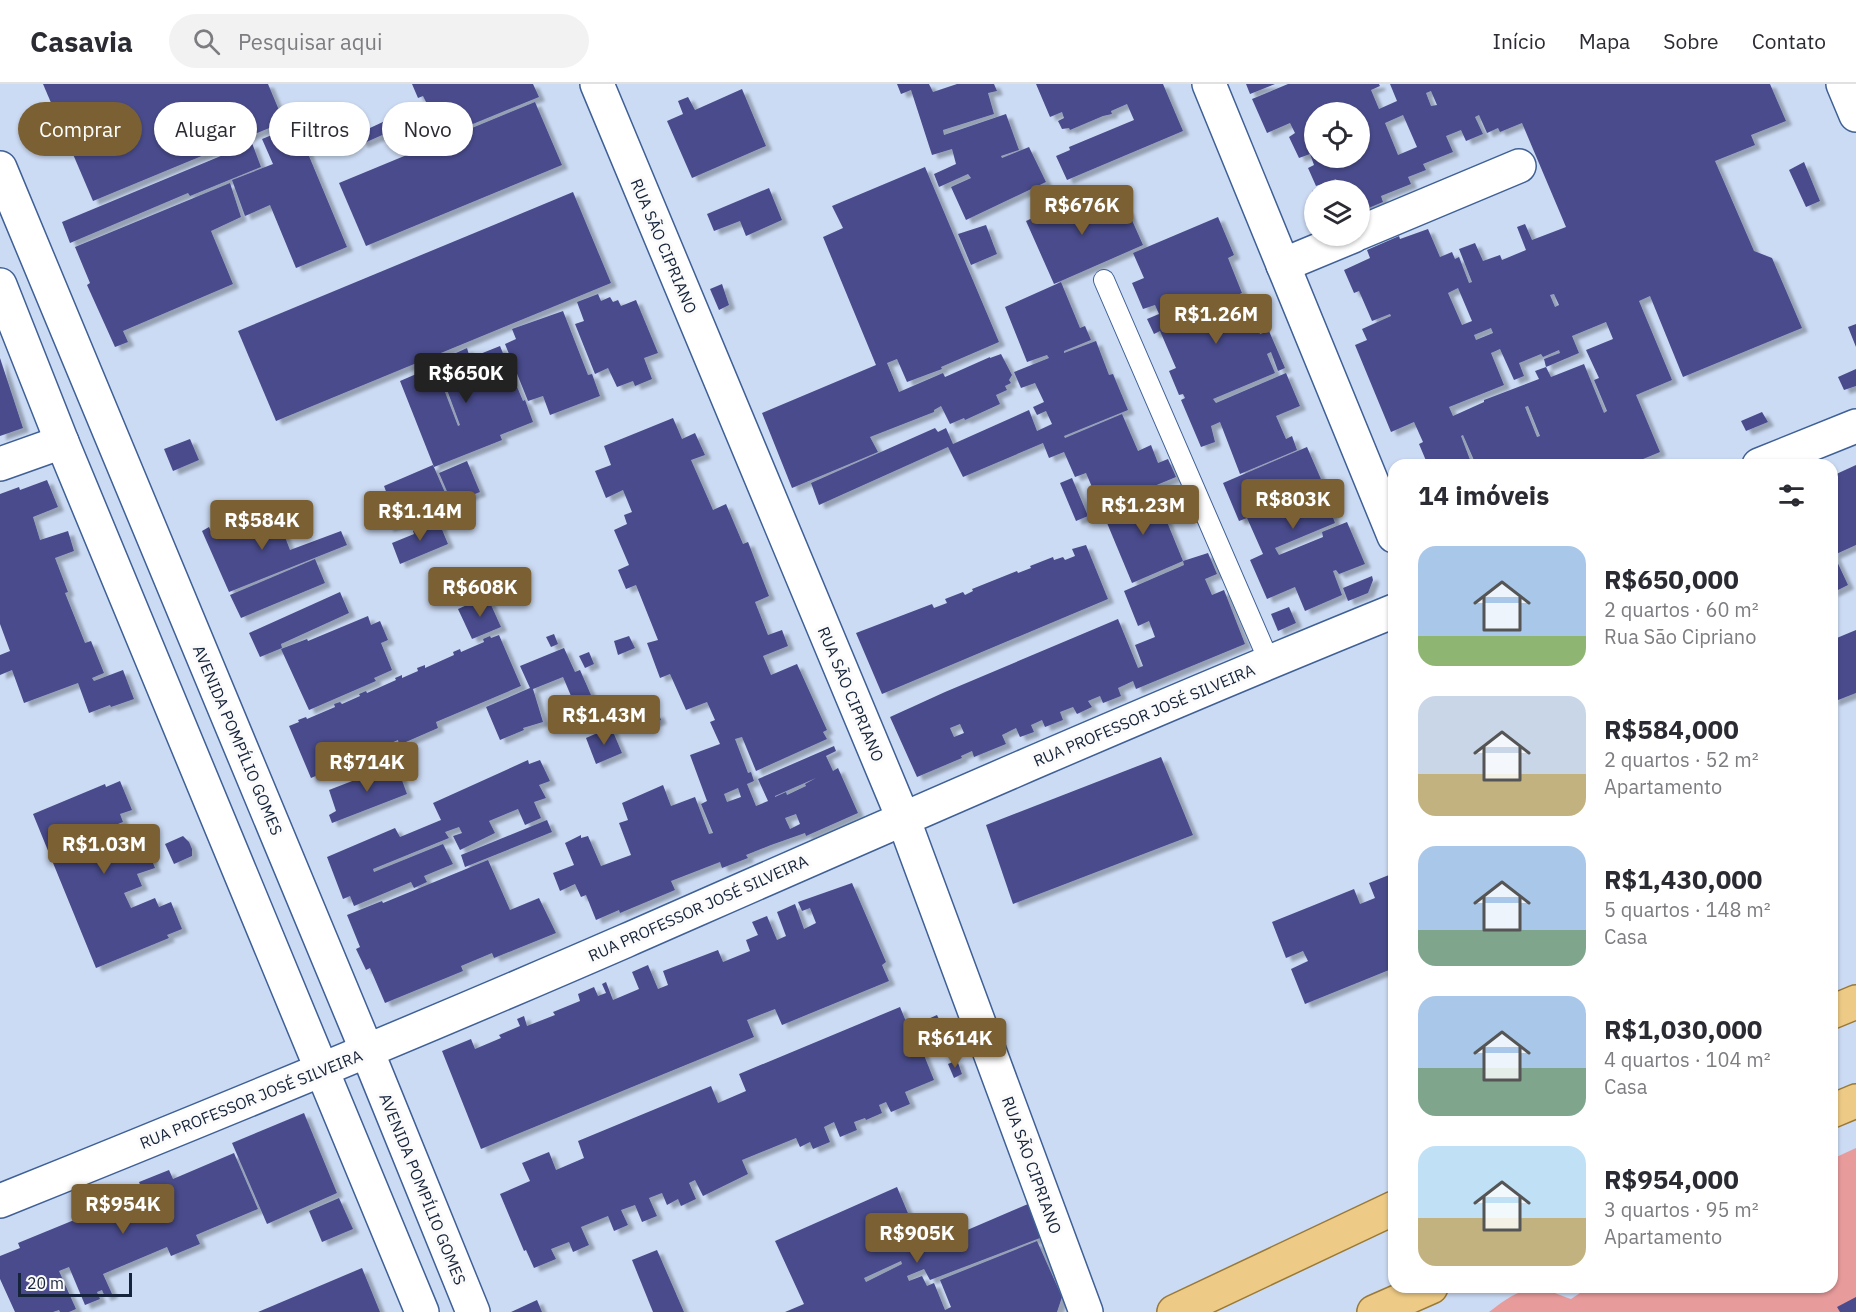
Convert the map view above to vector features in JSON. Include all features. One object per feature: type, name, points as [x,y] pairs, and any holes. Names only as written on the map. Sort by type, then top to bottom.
[{"type":"main road","points":[[1838,1010],[1856,1002]]},
{"type":"main road","points":[[1838,1109],[1856,1101]]},
{"type":"main road","points":[[1174,1312],[1388,1211]]},
{"type":"main road","points":[[1390,1309],[1420,1293]]},
{"type":"street","name":"RUA SÃO CIPRIANO","points":[[597,84],[903,818],[1086,1312]]},
{"type":"street","points":[[1209,84],[1388,521]]},
{"type":"street","points":[[1843,84],[1856,115]]},
{"type":"street","points":[[1370,228],[1519,166]]},
{"type":"street","name":"AVENIDA POMPÍLIO GOMES","points":[[0,168],[473,1312]]},
{"type":"street","points":[[1282,265],[1329,246]]},
{"type":"street","points":[[0,285],[62,442],[422,1312]]},
{"type":"street","points":[[1774,459],[1856,426]]},
{"type":"street","points":[[0,464],[62,442]]},
{"type":"street","name":"RUA PROFESSOR JOSÉ SILVEIRA","points":[[0,1202],[321,1071],[903,818],[1388,613]]},
{"type":"lane","points":[[1104,280],[1269,662]]},
{"type":"shaded area","points":[[1856,1148],[1856,1312],[1489,1312],[1500,1303],[1520,1293],[1554,1293],[1571,1299],[1580,1293],[1838,1293],[1838,1156]]},
{"type":"building","points":[[43,84],[268,84],[276,102],[269,102],[269,128],[257,133],[257,102],[154,102],[154,156],[202,156],[93,201],[74,156],[142,156],[142,102],[51,102]]},
{"type":"building","points":[[412,84],[533,84],[539,97],[473,124],[473,102],[426,102],[423,96],[418,98]]},
{"type":"building","points":[[897,84],[929,84],[933,92],[957,84],[994,84],[997,91],[988,93],[994,114],[943,130],[944,135],[1006,114],[1019,150],[1001,156],[1002,158],[1029,147],[1046,182],[966,220],[951,187],[971,178],[968,174],[939,187],[934,174],[956,164],[952,149],[932,155],[911,90],[901,94]]},
{"type":"building","points":[[1036,84],[1163,84],[1183,131],[1067,180],[1056,156],[1070,150],[1069,147],[1134,120],[1127,104],[1111,111],[1112,114],[1070,130],[1069,128],[1062,129],[1058,121],[1064,118],[1062,112],[1050,117]]},
{"type":"building","points":[[1246,84],[1275,84],[1250,94]]},
{"type":"building","points":[[1288,84],[1379,84],[1380,86],[1371,90],[1379,109],[1397,101],[1390,84],[1770,84],[1786,121],[1751,135],[1755,145],[1715,161],[1754,251],[1772,258],[1802,328],[1683,377],[1650,296],[1639,301],[1672,380],[1636,395],[1660,452],[1643,459],[1473,459],[1463,435],[1461,436],[1470,459],[1425,459],[1419,444],[1423,442],[1414,422],[1391,432],[1355,345],[1367,340],[1362,329],[1391,316],[1390,314],[1372,321],[1359,291],[1354,293],[1344,270],[1370,258],[1367,250],[1399,236],[1400,239],[1428,229],[1440,257],[1452,252],[1455,259],[1459,257],[1469,283],[1472,282],[1459,249],[1475,243],[1483,261],[1500,255],[1502,260],[1526,250],[1517,227],[1525,224],[1532,240],[1566,227],[1522,123],[1500,132],[1498,128],[1487,133],[1479,115],[1475,117],[1483,134],[1466,141],[1461,130],[1446,136],[1453,152],[1423,164],[1426,170],[1408,177],[1411,184],[1381,196],[1383,202],[1370,207],[1370,180],[1313,180],[1308,168],[1370,168],[1370,102],[1304,102],[1304,156],[1299,158],[1289,137],[1295,133],[1290,123],[1267,133],[1252,99]],"holes":[[[1431,91],[1437,105],[1431,106],[1426,93]],[[1403,115],[1417,147],[1398,155],[1385,123]],[[1458,288],[1472,321],[1462,325],[1448,293]],[[1554,294],[1559,305],[1555,307],[1550,295]],[[1606,322],[1613,339],[1586,350],[1599,378],[1594,380],[1607,411],[1604,413],[1584,364],[1551,377],[1546,367],[1579,353],[1572,336]],[[1491,328],[1493,333],[1476,340],[1474,335]],[[1500,349],[1514,380],[1524,376],[1519,363],[1559,350],[1560,353],[1544,359],[1546,367],[1535,371],[1539,379],[1484,400],[1453,416],[1449,407],[1504,385],[1491,353]],[[1528,406],[1540,436],[1537,437],[1525,407]]]},
{"type":"building","points":[[742,89],[766,146],[692,178],[667,121],[683,114],[678,101],[688,97],[695,110]]},
{"type":"building","points":[[535,102],[562,165],[366,246],[339,183],[404,156],[473,156],[473,128]]},
{"type":"building","points":[[382,122],[382,135],[370,140],[370,128]]},
{"type":"building","points":[[269,136],[269,155],[262,139]]},
{"type":"building","points":[[221,156],[257,156],[261,167],[190,196],[188,193],[70,243],[62,222]]},
{"type":"building","points":[[269,156],[309,156],[347,247],[296,268],[270,205],[245,216],[232,180],[273,164]]},
{"type":"building","points":[[1804,162],[1820,201],[1806,207],[1789,170]]},
{"type":"building","points":[[925,167],[999,342],[941,367],[942,369],[907,382],[897,359],[887,363],[899,392],[943,373],[945,377],[1001,354],[1012,375],[1009,380],[1011,383],[1005,386],[1007,390],[996,395],[1000,404],[965,420],[964,418],[950,424],[941,406],[934,412],[870,437],[878,452],[792,488],[762,413],[876,365],[823,237],[843,228],[832,206]]},
{"type":"building","points":[[230,183],[241,217],[211,231],[233,284],[123,331],[128,342],[115,347],[87,285],[90,283],[75,247]]},
{"type":"building","points":[[769,188],[782,220],[746,236],[740,221],[714,231],[707,214]]},
{"type":"building","points":[[573,192],[611,283],[276,421],[238,331]]},
{"type":"building","points":[[1089,192],[1093,201],[1105,195],[1115,215],[1127,209],[1143,245],[1054,284],[1026,221]]},
{"type":"building","points":[[1218,217],[1234,255],[1228,258],[1242,293],[1181,319],[1182,322],[1244,296],[1260,334],[1269,331],[1285,368],[1278,371],[1271,352],[1267,354],[1275,373],[1213,399],[1216,403],[1286,373],[1300,406],[1276,416],[1286,439],[1292,436],[1297,450],[1240,474],[1220,422],[1211,426],[1215,442],[1201,447],[1181,400],[1185,398],[1183,394],[1179,395],[1169,371],[1176,368],[1160,331],[1154,334],[1147,319],[1159,314],[1155,305],[1143,309],[1132,283],[1144,278],[1133,253]]},
{"type":"building","points":[[986,225],[997,254],[971,265],[958,234]]},
{"type":"building","points":[[1061,282],[1080,328],[1085,326],[1091,340],[1064,351],[1064,353],[1096,341],[1109,375],[1113,374],[1128,410],[1064,436],[1065,438],[1122,414],[1138,451],[1151,445],[1158,463],[1168,459],[1176,477],[1101,508],[1086,473],[1075,477],[1064,452],[1049,458],[1043,443],[963,477],[948,447],[819,505],[811,483],[935,428],[938,432],[946,428],[953,444],[1029,410],[1037,431],[1052,424],[1046,411],[1037,415],[1033,407],[1044,402],[1035,383],[1021,388],[1014,372],[1049,358],[1047,355],[1027,362],[1005,307]]},
{"type":"building","points":[[722,284],[729,305],[719,310],[710,289]]},
{"type":"building","points":[[598,294],[601,301],[610,297],[613,302],[618,300],[621,306],[636,300],[658,353],[644,358],[652,379],[635,386],[633,381],[617,387],[608,368],[595,374],[575,324],[584,321],[577,302]]},
{"type":"building","points":[[563,311],[588,375],[592,374],[600,396],[550,415],[543,396],[528,401],[505,344],[516,339],[512,329]]},
{"type":"building","points":[[1856,324],[1856,347],[1848,327]]},
{"type":"building","points":[[500,346],[533,422],[500,435],[502,440],[434,467],[400,381],[435,366],[458,426],[460,425],[440,371],[451,366],[447,357],[467,348],[470,358]]},
{"type":"building","points":[[0,358],[23,428],[0,436]]},
{"type":"building","points":[[1856,369],[1856,386],[1844,390],[1838,377]]},
{"type":"building","points":[[1762,412],[1768,422],[1746,431],[1741,421]]},
{"type":"building","points":[[673,418],[682,439],[695,433],[705,455],[691,460],[713,510],[726,504],[743,544],[748,542],[769,596],[755,602],[768,635],[782,630],[788,646],[763,656],[771,675],[797,664],[827,730],[823,732],[827,739],[756,771],[742,737],[735,739],[748,773],[751,772],[754,781],[747,784],[756,806],[768,801],[758,779],[834,746],[836,751],[826,756],[833,771],[838,768],[858,813],[806,836],[805,833],[746,855],[748,858],[722,868],[720,862],[671,881],[675,890],[620,913],[619,910],[596,920],[586,895],[581,897],[575,884],[560,891],[553,873],[574,865],[565,843],[581,835],[581,838],[588,836],[601,866],[631,855],[619,823],[628,820],[622,803],[663,785],[671,806],[695,797],[709,834],[713,833],[701,804],[707,801],[690,755],[720,744],[710,722],[715,720],[707,702],[686,710],[670,674],[660,678],[647,643],[658,640],[636,585],[626,589],[618,570],[629,565],[614,530],[627,524],[624,515],[632,512],[623,490],[606,498],[595,471],[611,465],[604,446]],"holes":[[[816,778],[805,784],[806,786],[787,795],[786,792],[775,797]],[[738,788],[741,797],[727,802],[724,794]],[[796,814],[800,824],[790,829],[785,818]]]},
{"type":"building","points":[[190,439],[199,460],[173,471],[164,449]]},
{"type":"building","points":[[1307,447],[1324,486],[1308,492],[1314,509],[1328,504],[1335,523],[1275,548],[1279,555],[1323,537],[1322,532],[1347,522],[1365,564],[1339,574],[1336,570],[1333,571],[1342,595],[1305,611],[1295,587],[1267,599],[1250,560],[1263,554],[1247,518],[1239,521],[1223,483]]},
{"type":"building","points":[[467,461],[480,492],[452,503],[439,473]]},
{"type":"building","points":[[433,465],[450,504],[388,528],[383,514],[393,510],[384,486]]},
{"type":"building","points":[[1856,465],[1856,545],[1838,553],[1838,473]]},
{"type":"building","points":[[1072,478],[1088,516],[1076,521],[1060,483]]},
{"type":"building","points":[[47,480],[58,507],[33,517],[40,540],[68,531],[74,551],[55,558],[68,592],[65,593],[85,643],[91,641],[104,673],[92,678],[94,681],[123,670],[134,699],[89,713],[78,683],[24,703],[12,670],[0,675],[0,655],[10,651],[0,624],[0,494],[19,487],[20,490]]},
{"type":"building","points":[[1154,490],[1183,561],[1132,583],[1102,511]]},
{"type":"building","points":[[275,511],[290,550],[341,531],[347,545],[229,592],[202,531],[209,527],[213,536]]},
{"type":"building","points":[[438,520],[448,544],[400,564],[392,543]]},
{"type":"building","points":[[1086,545],[1108,599],[882,694],[856,633],[932,604],[934,608],[947,603],[945,599],[963,592],[965,595],[973,591],[972,589],[1017,571],[1018,573],[1031,568],[1030,566],[1053,557],[1054,560],[1063,557],[1065,560],[1075,556],[1072,549]]},
{"type":"building","points":[[1208,553],[1217,574],[1205,579],[1212,595],[1224,590],[1245,644],[1136,689],[1133,681],[1118,688],[1121,696],[1103,703],[1100,696],[1088,701],[1092,707],[1077,714],[1073,707],[1060,712],[1063,720],[1045,727],[1042,720],[1031,725],[1034,732],[1020,737],[1016,728],[1002,735],[1006,744],[974,757],[972,751],[961,756],[962,758],[917,777],[890,717],[1118,619],[1138,668],[1143,666],[1135,645],[1155,637],[1149,621],[1138,626],[1124,591],[1184,565],[1183,561]],"holes":[[[960,724],[964,733],[954,737],[950,728]]]},
{"type":"building","points":[[315,559],[325,583],[241,618],[230,595]]},
{"type":"building","points":[[1838,564],[1848,585],[1838,590]]},
{"type":"building","points":[[1372,576],[1373,580],[1368,593],[1348,601],[1343,588]]},
{"type":"building","points":[[340,592],[349,613],[281,644],[282,648],[260,657],[249,633]]},
{"type":"building","points":[[487,596],[501,627],[472,639],[458,609]]},
{"type":"building","points":[[1289,607],[1296,623],[1278,631],[1271,614]]},
{"type":"building","points":[[368,616],[371,625],[380,621],[388,640],[381,643],[392,670],[374,678],[376,681],[309,710],[281,649],[307,639],[308,641]]},
{"type":"building","points":[[1856,630],[1856,693],[1838,700],[1838,638]]},
{"type":"building","points":[[554,634],[558,644],[551,647],[546,637]]},
{"type":"building","points":[[499,635],[521,686],[436,722],[438,728],[399,745],[398,740],[311,778],[289,726],[299,722],[298,720],[306,717],[307,719],[335,707],[334,704],[340,702],[342,704],[360,696],[359,694],[366,691],[367,693],[396,680],[395,678],[402,675],[402,678],[418,671],[417,668],[425,665],[425,668],[454,655],[453,652],[460,649],[461,652],[484,642],[483,639]]},
{"type":"building","points":[[629,636],[635,648],[618,655],[614,641]]},
{"type":"building","points":[[564,648],[575,672],[580,670],[591,695],[574,703],[563,677],[533,689],[543,722],[523,728],[524,730],[500,740],[486,707],[530,688],[520,666]]},
{"type":"building","points":[[589,652],[594,664],[585,668],[579,656]]},
{"type":"building","points":[[658,713],[661,720],[649,725],[646,718]]},
{"type":"building","points":[[611,727],[622,753],[596,764],[586,738]]},
{"type":"building","points":[[1161,757],[1193,835],[1013,904],[986,825]]},
{"type":"building","points":[[528,760],[529,764],[540,760],[550,781],[539,785],[546,798],[534,802],[541,818],[525,825],[518,809],[489,821],[495,833],[460,850],[453,836],[462,833],[459,827],[445,832],[449,838],[373,869],[374,872],[443,844],[453,864],[424,876],[427,882],[414,888],[411,882],[354,906],[350,896],[343,899],[327,857],[395,828],[400,837],[441,820],[433,803]]},
{"type":"building","points":[[396,764],[407,794],[332,823],[329,815],[336,811],[329,790]]},
{"type":"building","points":[[120,781],[132,810],[120,814],[123,822],[98,832],[109,860],[127,852],[118,833],[138,825],[155,868],[137,874],[142,886],[124,893],[131,908],[155,898],[159,907],[171,902],[182,929],[167,935],[169,938],[96,968],[33,814],[105,784],[106,787]]},
{"type":"building","points":[[547,820],[552,832],[465,867],[461,855]]},
{"type":"building","points":[[183,836],[189,842],[192,856],[174,864],[165,844]]},
{"type":"building","points":[[488,860],[510,910],[539,898],[556,933],[494,958],[492,953],[461,966],[463,971],[385,1003],[370,968],[366,970],[356,949],[360,947],[347,915],[382,901],[383,903]]},
{"type":"building","points":[[1388,875],[1388,970],[1305,1004],[1291,969],[1308,961],[1303,951],[1286,958],[1272,922],[1354,889],[1360,904],[1375,898],[1369,883]]},
{"type":"building","points":[[852,883],[886,962],[882,965],[889,981],[782,1025],[775,1009],[747,1020],[754,1037],[481,1149],[442,1051],[471,1039],[475,1049],[501,1038],[499,1035],[520,1026],[517,1019],[524,1016],[527,1026],[555,1015],[553,1012],[580,1001],[578,994],[594,987],[598,996],[606,993],[602,984],[606,982],[613,1000],[639,989],[632,972],[648,965],[658,989],[668,985],[663,971],[718,950],[723,962],[750,951],[746,940],[758,935],[752,922],[767,916],[777,940],[786,936],[777,912],[795,904],[804,929],[816,923],[810,908],[802,911],[798,902]]},
{"type":"building","points":[[900,1007],[907,1024],[911,1023],[934,1080],[905,1092],[910,1104],[891,1112],[886,1102],[879,1105],[882,1113],[854,1122],[857,1130],[840,1137],[834,1122],[824,1127],[830,1142],[813,1149],[810,1142],[800,1147],[796,1138],[742,1160],[748,1174],[703,1196],[695,1180],[689,1183],[696,1199],[681,1206],[678,1199],[667,1205],[662,1193],[649,1198],[657,1216],[642,1222],[635,1205],[621,1210],[628,1225],[614,1231],[608,1216],[581,1227],[589,1245],[573,1252],[569,1242],[551,1249],[556,1259],[534,1268],[526,1250],[524,1251],[500,1194],[530,1181],[522,1163],[549,1152],[556,1170],[584,1158],[578,1141],[711,1086],[718,1103],[746,1091],[739,1074]]},
{"type":"building","points":[[937,1015],[945,1032],[936,1037],[928,1019]]},
{"type":"building","points":[[957,1060],[962,1074],[954,1078],[948,1064]]},
{"type":"building","points":[[304,1113],[337,1193],[267,1224],[232,1143]]},
{"type":"building","points":[[234,1153],[258,1209],[196,1235],[200,1244],[171,1256],[167,1247],[103,1274],[112,1294],[105,1297],[102,1290],[97,1292],[100,1299],[85,1305],[69,1267],[59,1271],[76,1309],[69,1312],[59,1310],[15,1312],[0,1279],[0,1256],[20,1248],[18,1243],[79,1218],[75,1208],[109,1194],[113,1204],[143,1192],[139,1182],[169,1170],[173,1179]]},
{"type":"building","points":[[897,1187],[923,1249],[1028,1204],[1040,1238],[930,1280],[924,1269],[907,1276],[909,1281],[922,1276],[927,1286],[934,1283],[945,1310],[951,1307],[940,1280],[1037,1241],[1062,1297],[1057,1312],[785,1312],[804,1304],[775,1241]],"holes":[[[901,1261],[902,1264],[866,1282],[864,1278]]]},
{"type":"building","points":[[339,1198],[353,1229],[322,1242],[309,1211]]},
{"type":"building","points":[[657,1250],[684,1312],[653,1312],[632,1260]]},
{"type":"building","points":[[362,1268],[380,1312],[258,1312]]},
{"type":"building","points":[[1856,1297],[1856,1312],[1840,1312],[1837,1307]]},
{"type":"building","points":[[537,1300],[542,1312],[511,1312]]}]
